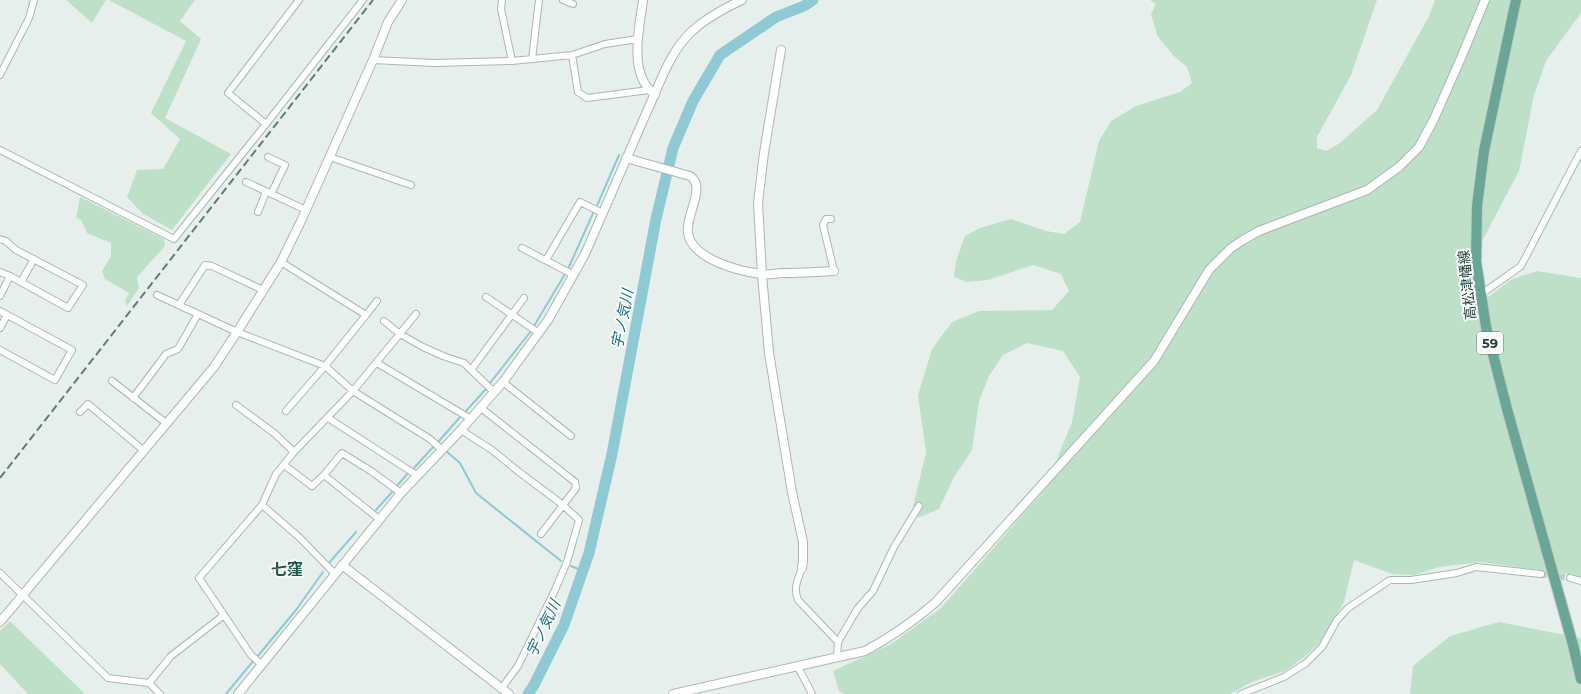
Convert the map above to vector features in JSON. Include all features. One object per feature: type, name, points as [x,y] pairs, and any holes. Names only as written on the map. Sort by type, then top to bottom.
[{"type":"main road","name":"高松津幡線","points":[[1516,0],[1484,151],[1477,206],[1476,262],[1486,327],[1507,409],[1574,645],[1581,679]]},
{"type":"street","points":[[0,75],[29,18],[34,0]]},
{"type":"street","points":[[266,124],[228,93],[299,0]]},
{"type":"street","points":[[0,150],[174,239],[266,124],[362,0]]},
{"type":"street","points":[[0,622],[214,367],[238,332],[281,262],[330,157],[373,60],[388,22],[402,0]]},
{"type":"street","points":[[502,0],[501,9],[512,61]]},
{"type":"street","points":[[532,59],[540,0]]},
{"type":"street","points":[[563,0],[572,4]]},
{"type":"street","points":[[643,0],[638,39],[638,64],[643,81],[652,92]]},
{"type":"street","points":[[238,694],[334,573],[401,493],[481,408],[503,382],[539,333],[574,275],[603,214],[652,92],[679,48],[691,33],[709,19],[742,0]]},
{"type":"street","points":[[673,694],[865,651],[916,619],[936,602],[1154,360],[1202,279],[1220,258],[1243,240],[1259,232],[1367,190],[1399,167],[1419,147],[1434,119],[1485,0]]},
{"type":"street","points":[[373,60],[434,63],[512,61],[572,55],[605,44],[638,39]]},
{"type":"street","points":[[781,50],[764,153],[758,202],[762,274],[769,353],[792,492],[803,542],[802,568],[795,587],[795,594],[798,600],[838,642]]},
{"type":"street","points":[[572,55],[578,92],[587,98],[652,92]]},
{"type":"street","points":[[1480,295],[1521,266],[1581,150]]},
{"type":"street","points":[[258,212],[285,165],[268,157]]},
{"type":"street","points":[[330,157],[411,185]]},
{"type":"street","points":[[626,158],[682,173],[694,178],[697,186],[688,227],[691,240],[698,250],[713,261],[762,274],[834,271],[823,225],[826,219],[831,219]]},
{"type":"street","points":[[246,182],[306,210]]},
{"type":"street","points":[[546,260],[580,202],[603,214]]},
{"type":"street","points":[[0,239],[6,241],[16,250],[83,285],[68,308],[0,272]]},
{"type":"street","points":[[522,248],[574,275]]},
{"type":"street","points":[[21,282],[34,259]]},
{"type":"street","points":[[281,262],[366,315]]},
{"type":"street","points":[[179,305],[204,265],[212,266],[263,290]]},
{"type":"street","points":[[0,296],[10,276]]},
{"type":"street","points":[[157,295],[238,332],[325,366],[353,390],[430,439],[442,450]]},
{"type":"street","points":[[486,297],[539,333]]},
{"type":"street","points":[[471,370],[524,298]]},
{"type":"street","points":[[286,411],[325,366],[377,301]]},
{"type":"street","points":[[0,311],[72,350],[55,380],[0,350]]},
{"type":"street","points":[[133,398],[166,354],[178,349],[198,314]]},
{"type":"street","points":[[262,665],[251,655],[199,578],[262,505],[276,474],[294,452],[328,418],[377,363],[416,314]]},
{"type":"street","points":[[0,328],[7,315]]},
{"type":"street","points":[[384,321],[400,334],[423,347],[464,363],[494,392]]},
{"type":"street","points":[[377,363],[471,419]]},
{"type":"street","points":[[112,381],[166,423]]},
{"type":"street","points":[[503,382],[571,436]]},
{"type":"street","points":[[80,412],[88,404],[143,450]]},
{"type":"street","points":[[236,405],[274,433],[294,452]]},
{"type":"street","points":[[481,408],[575,482],[576,488],[541,534]]},
{"type":"street","points":[[328,418],[418,476]]},
{"type":"street","points":[[342,565],[504,691],[530,642],[567,562],[579,520],[563,505],[492,450],[461,430]]},
{"type":"street","points":[[284,465],[312,486],[324,475],[342,453],[371,471],[401,493]]},
{"type":"street","points":[[324,475],[379,520]]},
{"type":"street","points":[[262,505],[300,538],[334,573]]},
{"type":"street","points":[[837,658],[838,642],[858,608],[873,591],[894,548],[919,506]]},
{"type":"street","points":[[1241,694],[1284,677],[1306,663],[1322,646],[1337,620],[1348,608],[1390,580],[1411,580],[1457,573],[1476,567],[1541,574]]},
{"type":"street","points":[[0,573],[108,678],[149,683],[160,694]]},
{"type":"street","points":[[1570,578],[1581,581]]},
{"type":"street","points":[[149,683],[171,656],[224,614]]},
{"type":"street","points":[[798,667],[812,694]]},
{"type":"green space","points":[[66,0],[106,0],[92,23]]},
{"type":"green space","points":[[109,0],[195,0],[180,21],[201,39],[165,118],[231,154],[172,230],[143,214],[127,197],[137,170],[163,169],[180,139],[151,113],[186,41]]},
{"type":"green space","points":[[1150,0],[1377,0],[1351,75],[1317,137],[1317,148],[1326,151],[1340,143],[1377,110],[1429,16],[1435,0],[1581,0],[1581,13],[1546,61],[1534,95],[1519,171],[1470,264],[1474,297],[1488,297],[1512,279],[1537,271],[1581,278],[1581,576],[1481,562],[1439,567],[1415,575],[1392,574],[1354,560],[1344,602],[1321,642],[1285,671],[1252,682],[1230,694],[844,694],[839,691],[833,671],[891,644],[941,608],[1045,489],[1072,422],[1080,377],[1063,351],[1027,343],[1003,355],[989,376],[979,401],[972,450],[954,477],[939,509],[918,518],[913,506],[926,453],[918,395],[932,349],[952,322],[979,311],[1052,310],[1069,291],[1061,274],[1033,265],[987,280],[967,282],[954,277],[956,261],[965,236],[980,228],[1011,219],[1046,231],[1064,234],[1080,222],[1099,141],[1111,121],[1136,106],[1180,92],[1192,83],[1187,67],[1174,56],[1158,37],[1151,14],[1156,4]]},
{"type":"green space","points":[[80,197],[164,239],[165,246],[137,277],[139,288],[127,306],[125,301],[129,293],[105,279],[102,271],[111,256],[111,243],[87,233],[81,220],[76,218]]},
{"type":"green space","points":[[10,621],[85,694],[28,694],[0,664],[0,631]]},
{"type":"green space","points":[[1499,622],[1581,638],[1581,694],[1410,694],[1413,666],[1450,636]]},
{"type":"waterway","name":"宇ノ気川","points":[[528,694],[564,625],[589,553],[612,454],[656,219],[673,148],[693,101],[720,55],[776,17],[804,6],[813,0]]},
{"type":"waterway","points":[[596,208],[619,155]]},
{"type":"waterway","points":[[568,269],[594,211]]},
{"type":"waterway","points":[[534,326],[565,274]]},
{"type":"waterway","points":[[490,383],[531,331]]},
{"type":"waterway","points":[[466,411],[486,389]]},
{"type":"waterway","points":[[438,442],[462,415]]},
{"type":"waterway","points":[[414,468],[434,446]]},
{"type":"waterway","points":[[446,451],[460,463],[476,493],[561,561]]},
{"type":"waterway","points":[[397,486],[408,473]]},
{"type":"waterway","points":[[376,510],[393,491]]},
{"type":"waterway","points":[[329,563],[356,532]]},
{"type":"waterway","points":[[571,566],[583,571]]},
{"type":"waterway","points":[[257,657],[296,610],[323,572]]},
{"type":"waterway","points":[[226,694],[254,660]]},
{"type":"tunnel","points":[[1541,574],[1570,578]]},
{"type":"railway","points":[[0,478],[373,0]]},
{"type":"district","name":"七窪","points":[[287,569]]}]
